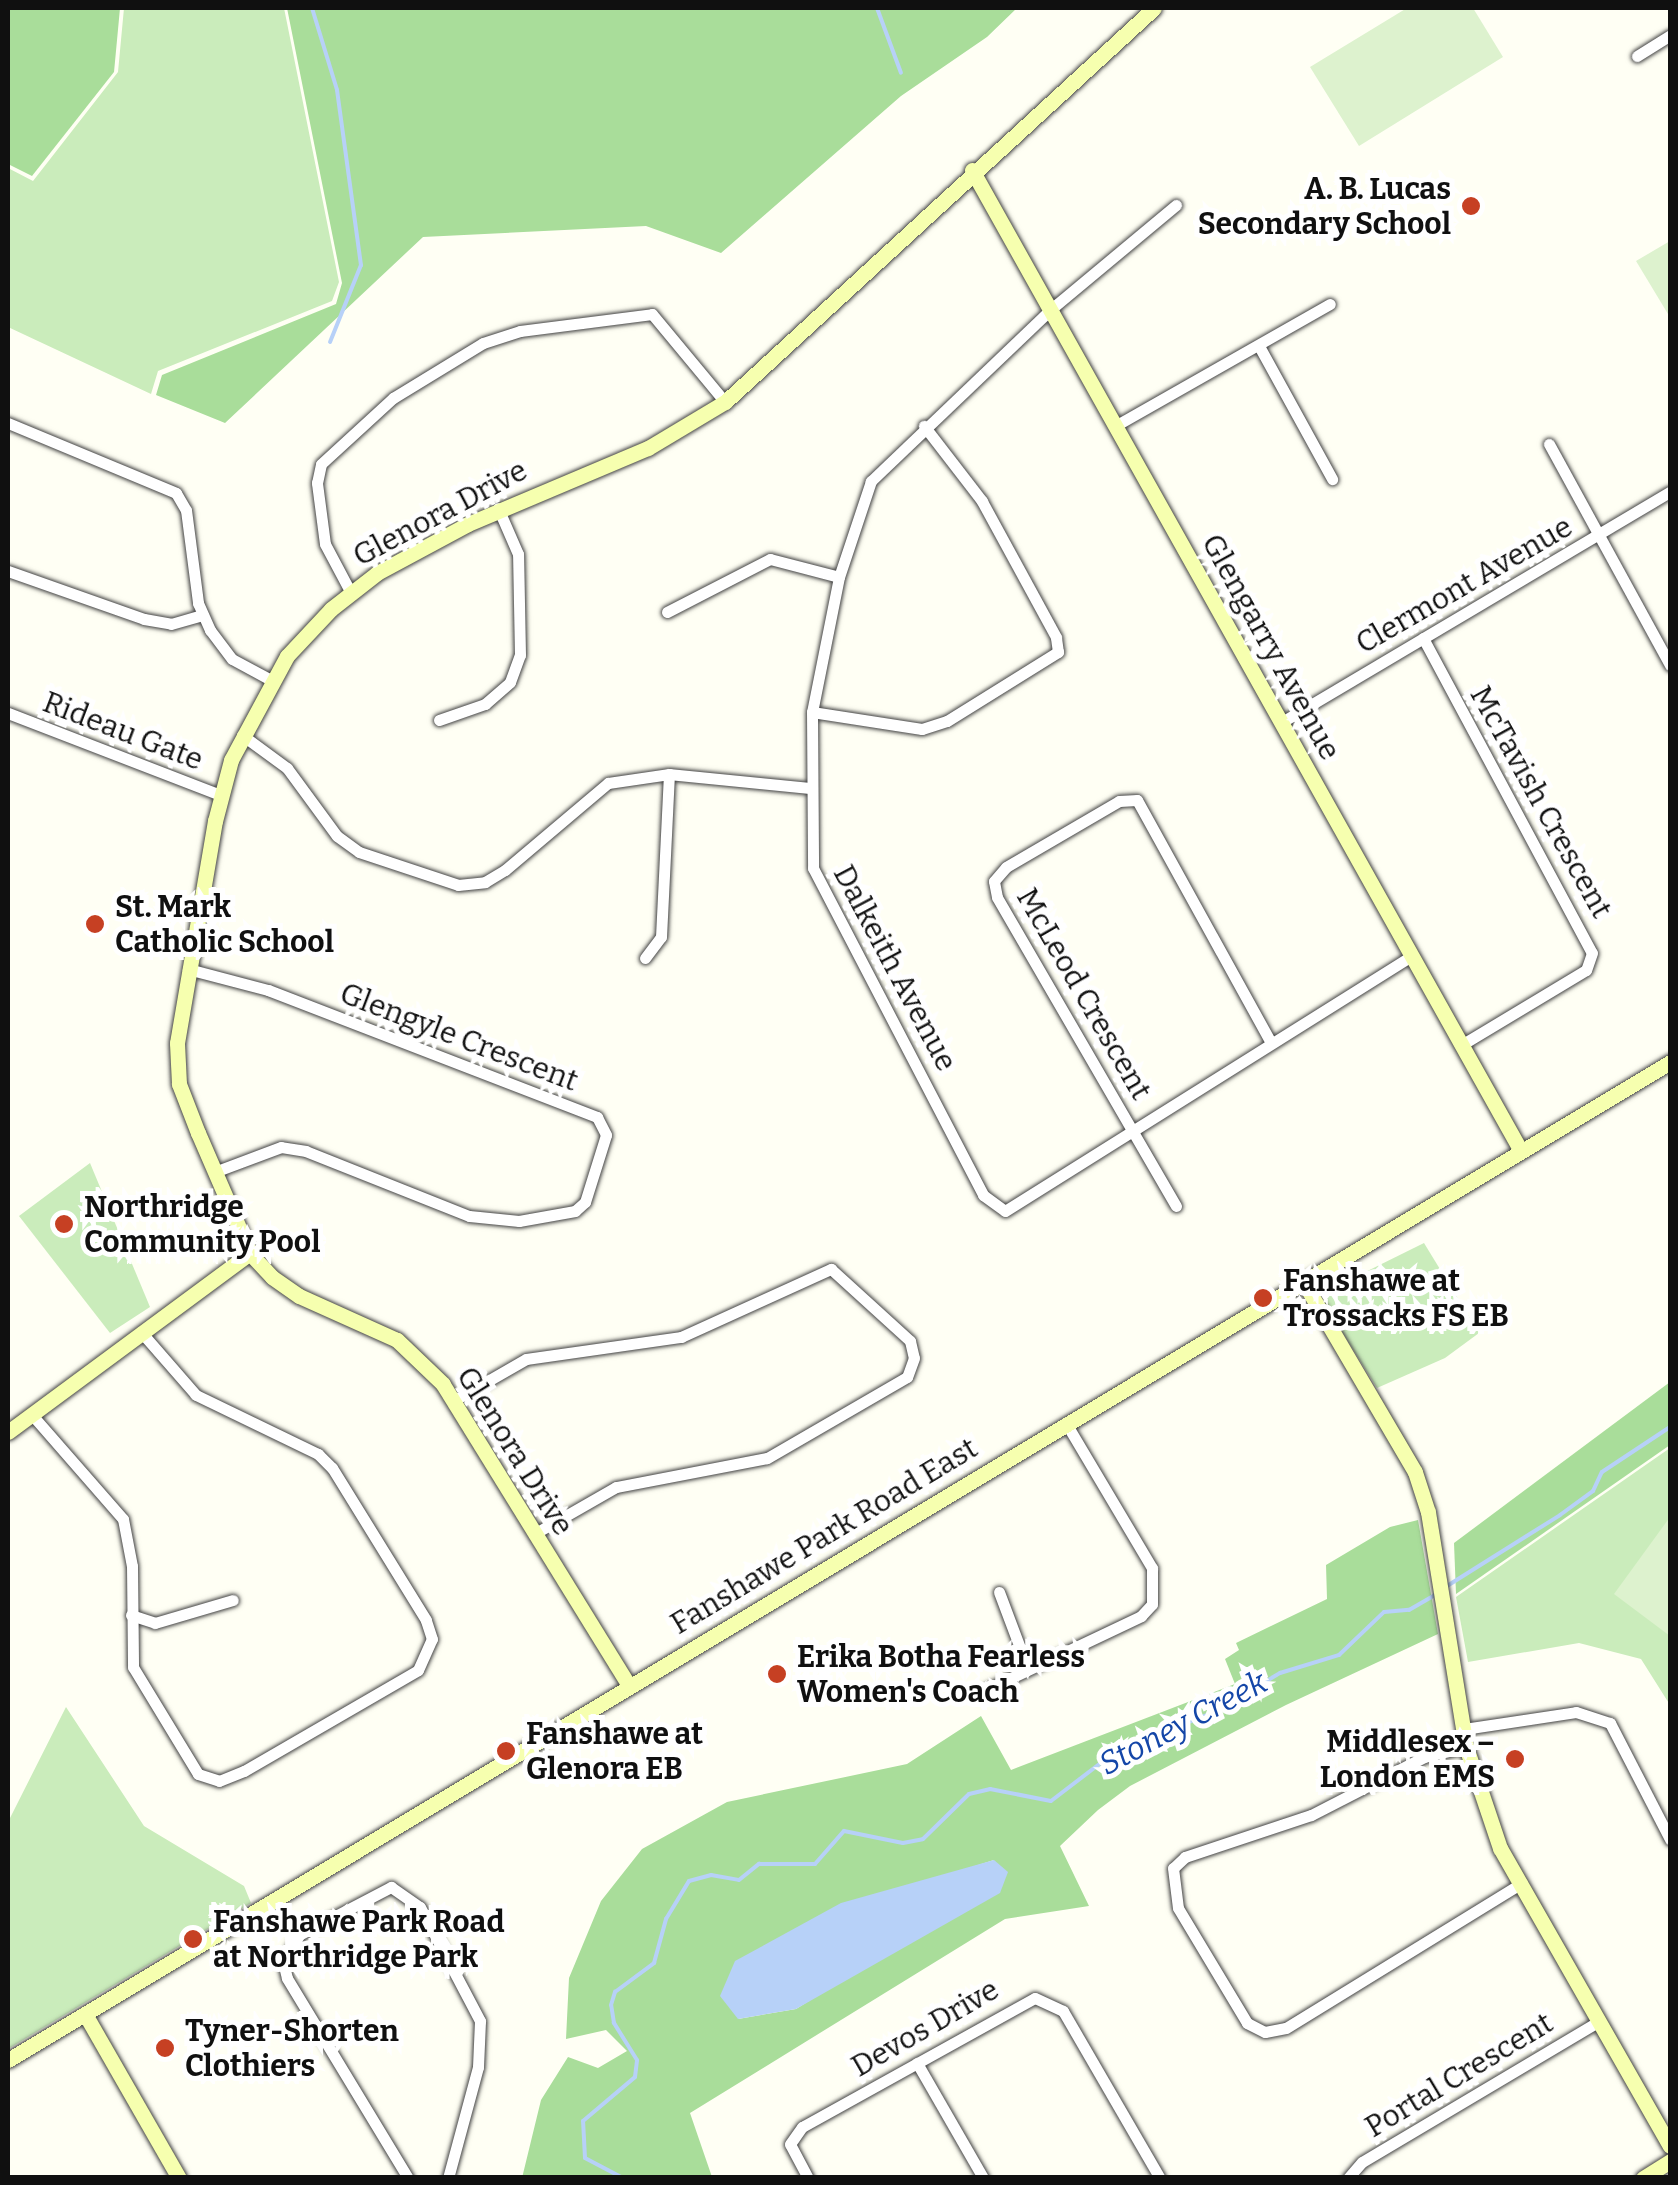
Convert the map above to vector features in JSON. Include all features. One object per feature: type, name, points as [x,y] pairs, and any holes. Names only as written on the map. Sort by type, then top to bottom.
[{"type":"street","name":"Glenora Drive","points":[[628,1684],[453,1400],[420,1356],[299,1296],[250,1253],[179,1084],[177,1044],[188,970],[222,795],[242,735],[272,680],[351,593],[498,508],[648,448],[725,402],[972,170],[1154,8]]},
{"type":"street","points":[[1637,56],[1670,35]]},
{"type":"street","name":"Glengarry Avenue","points":[[972,170],[1521,1151]]},
{"type":"street","name":"Dalkeith Avenue","points":[[1176,205],[1050,310],[924,426],[871,482],[839,576],[812,712],[813,868],[822,892],[990,1206],[1018,1208],[1030,1192],[1412,956]]},
{"type":"street","points":[[1115,426],[1330,304]]},
{"type":"street","points":[[351,593],[325,544],[316,483],[321,464],[393,398],[483,343],[520,332],[652,314],[725,402]]},
{"type":"street","points":[[1259,346],[1332,479]]},
{"type":"street","points":[[8,424],[176,493],[186,510],[204,615],[232,658],[272,680]]},
{"type":"street","points":[[812,712],[922,728],[946,722],[1058,652],[1056,636],[982,501],[924,426]]},
{"type":"street","points":[[1549,444],[1670,665]]},
{"type":"street","name":"Clermont Avenue","points":[[1282,722],[1670,492]]},
{"type":"street","points":[[439,720],[485,704],[510,682],[520,655],[518,554],[498,508]]},
{"type":"street","points":[[666,612],[770,559],[839,576]]},
{"type":"street","points":[[8,570],[144,619],[171,624],[204,615]]},
{"type":"street","name":"McTavish Crescent","points":[[1422,638],[1592,953],[1586,970],[1461,1046]]},
{"type":"street","name":"Rideau Gate","points":[[8,714],[222,795]]},
{"type":"street","points":[[242,735],[287,768],[337,836],[358,852],[458,885],[485,882],[505,870],[608,782],[669,774],[810,788]]},
{"type":"street","points":[[645,958],[661,936],[669,774]]},
{"type":"street","name":"McLeod Crescent","points":[[1176,1206],[997,897],[994,881],[1006,867],[1119,801],[1137,800],[1271,1043]]},
{"type":"street","name":"Glengyle Crescent","points":[[188,970],[268,990],[597,1117],[606,1136],[584,1202],[576,1211],[519,1221],[468,1216],[306,1151],[281,1147],[218,1171]]},
{"type":"street","name":"Fanshawe Park Road East","points":[[8,2060],[628,1684],[1670,1062]]},
{"type":"street","points":[[8,1432],[250,1253]]},
{"type":"street","points":[[453,1400],[526,1359],[681,1337],[831,1269],[910,1341],[914,1358],[908,1377],[767,1458],[616,1488],[534,1534]]},
{"type":"street","points":[[1303,1281],[1410,1461],[1437,1563],[1466,1747],[1481,1800],[1522,1883],[1670,2146]]},
{"type":"street","points":[[33,1416],[123,1519],[133,1667],[198,1774],[219,1781],[418,1670],[432,1639],[332,1468],[318,1454],[196,1394],[141,1332]]},
{"type":"street","points":[[976,1694],[1141,1616],[1156,1584],[1066,1423]]},
{"type":"street","points":[[999,1592],[1028,1670]]},
{"type":"street","points":[[132,1614],[155,1623],[233,1600]]},
{"type":"street","points":[[1464,1729],[1576,1712],[1610,1722],[1670,1839]]},
{"type":"street","points":[[1466,1747],[1424,1757],[1311,1815],[1185,1858],[1173,1868],[1178,1908],[1247,2023],[1265,2032],[1286,2028],[1522,1883]]},
{"type":"street","points":[[408,2178],[287,1978],[284,1962],[299,1934],[391,1886],[420,1907],[480,2021],[478,2067],[448,2178]]},
{"type":"street","name":"Devos Drive","points":[[808,2178],[790,2144],[794,2134],[1022,2001],[1050,2002],[1063,2011],[1160,2178]]},
{"type":"street","points":[[85,2014],[179,2178]]},
{"type":"street","name":"Portal Crescent","points":[[1348,2178],[1362,2162],[1599,2021]]},
{"type":"street","points":[[917,2063],[982,2178]]},
{"type":"street","points":[[1644,2178],[1670,2161]]},
{"type":"green space","points":[[8,8],[120,8],[114,72],[32,176],[8,164]]},
{"type":"green space","points":[[124,8],[284,8],[339,282],[332,301],[158,371],[151,394],[8,327],[8,168],[33,181],[118,72]]},
{"type":"green space","points":[[287,8],[1017,8],[987,37],[901,96],[721,253],[646,226],[423,237],[225,423],[156,395],[162,375],[336,304],[342,283]]},
{"type":"green space","points":[[1407,8],[1473,8],[1503,57],[1359,146],[1310,67]]},
{"type":"green space","points":[[1670,241],[1670,312],[1668,314],[1636,261]]},
{"type":"green space","points":[[90,1163],[150,1307],[110,1333],[19,1216]]},
{"type":"green space","points":[[1424,1243],[1479,1333],[1445,1358],[1377,1388],[1323,1301],[1325,1292]]},
{"type":"green space","points":[[1670,1382],[1670,1445],[1456,1594],[1454,1543]]},
{"type":"green space","points":[[1670,1448],[1670,1705],[1641,1659],[1579,1643],[1468,1662],[1456,1597]]},
{"type":"green space","points":[[1670,1517],[1670,1636],[1614,1594]]},
{"type":"green space","points":[[1418,1520],[1438,1634],[1286,1705],[1130,1786],[1098,1810],[1060,1846],[1089,1906],[1005,1919],[690,2113],[712,2177],[522,2178],[541,2100],[568,2057],[598,2068],[627,2051],[606,2030],[566,2039],[569,1978],[601,1901],[642,1849],[727,1802],[907,1764],[981,1716],[1011,1770],[1235,1684],[1225,1659],[1239,1650],[1236,1643],[1327,1599],[1326,1565],[1390,1527]],"holes":[[[994,1860],[852,1974],[796,2009],[738,2019],[953,1873]]]},
{"type":"green space","points":[[66,1707],[144,1826],[244,1886],[251,1903],[8,2049],[8,1822]]},
{"type":"water","points":[[994,1860],[1008,1872],[1000,1893],[796,2009],[738,2019],[720,1996],[735,1961],[841,1903]]},
{"type":"waterway","points":[[312,8],[337,90],[361,265],[330,342]]},
{"type":"waterway","points":[[877,8],[901,73]]},
{"type":"waterway","name":"Stoney Creek","points":[[1447,1586],[1560,1515],[1593,1491],[1602,1472],[1670,1427]]},
{"type":"waterway","name":"Stoney Creek","points":[[623,2178],[585,2158],[583,2121],[635,2077],[637,2060],[614,2023],[611,2005],[615,1992],[654,1963],[666,1919],[689,1881],[711,1875],[739,1880],[759,1864],[815,1864],[844,1831],[903,1843],[923,1839],[969,1794],[990,1789],[1051,1801],[1119,1749],[1215,1712],[1280,1673],[1339,1655],[1384,1612],[1409,1610],[1435,1595]]},
{"type":"place","name":"A. B. Lucas Secondary School","points":[[1471,206]]},
{"type":"place","name":"St. Mark Catholic School","points":[[95,924]]},
{"type":"place","name":"Northridge Community Pool","points":[[64,1224]]},
{"type":"place","name":"Fanshawe at Trossacks FS EB","points":[[1263,1298]]},
{"type":"place","name":"Erika Botha Fearless Women's Coach","points":[[777,1674]]},
{"type":"place","name":"Fanshawe at Glenora EB","points":[[506,1751]]},
{"type":"place","name":"Middlesex – London EMS","points":[[1515,1759]]},
{"type":"place","name":"Fanshawe Park Road at Northridge Park","points":[[193,1939]]},
{"type":"place","name":"Tyner-Shorten Clothiers","points":[[165,2048]]}]
